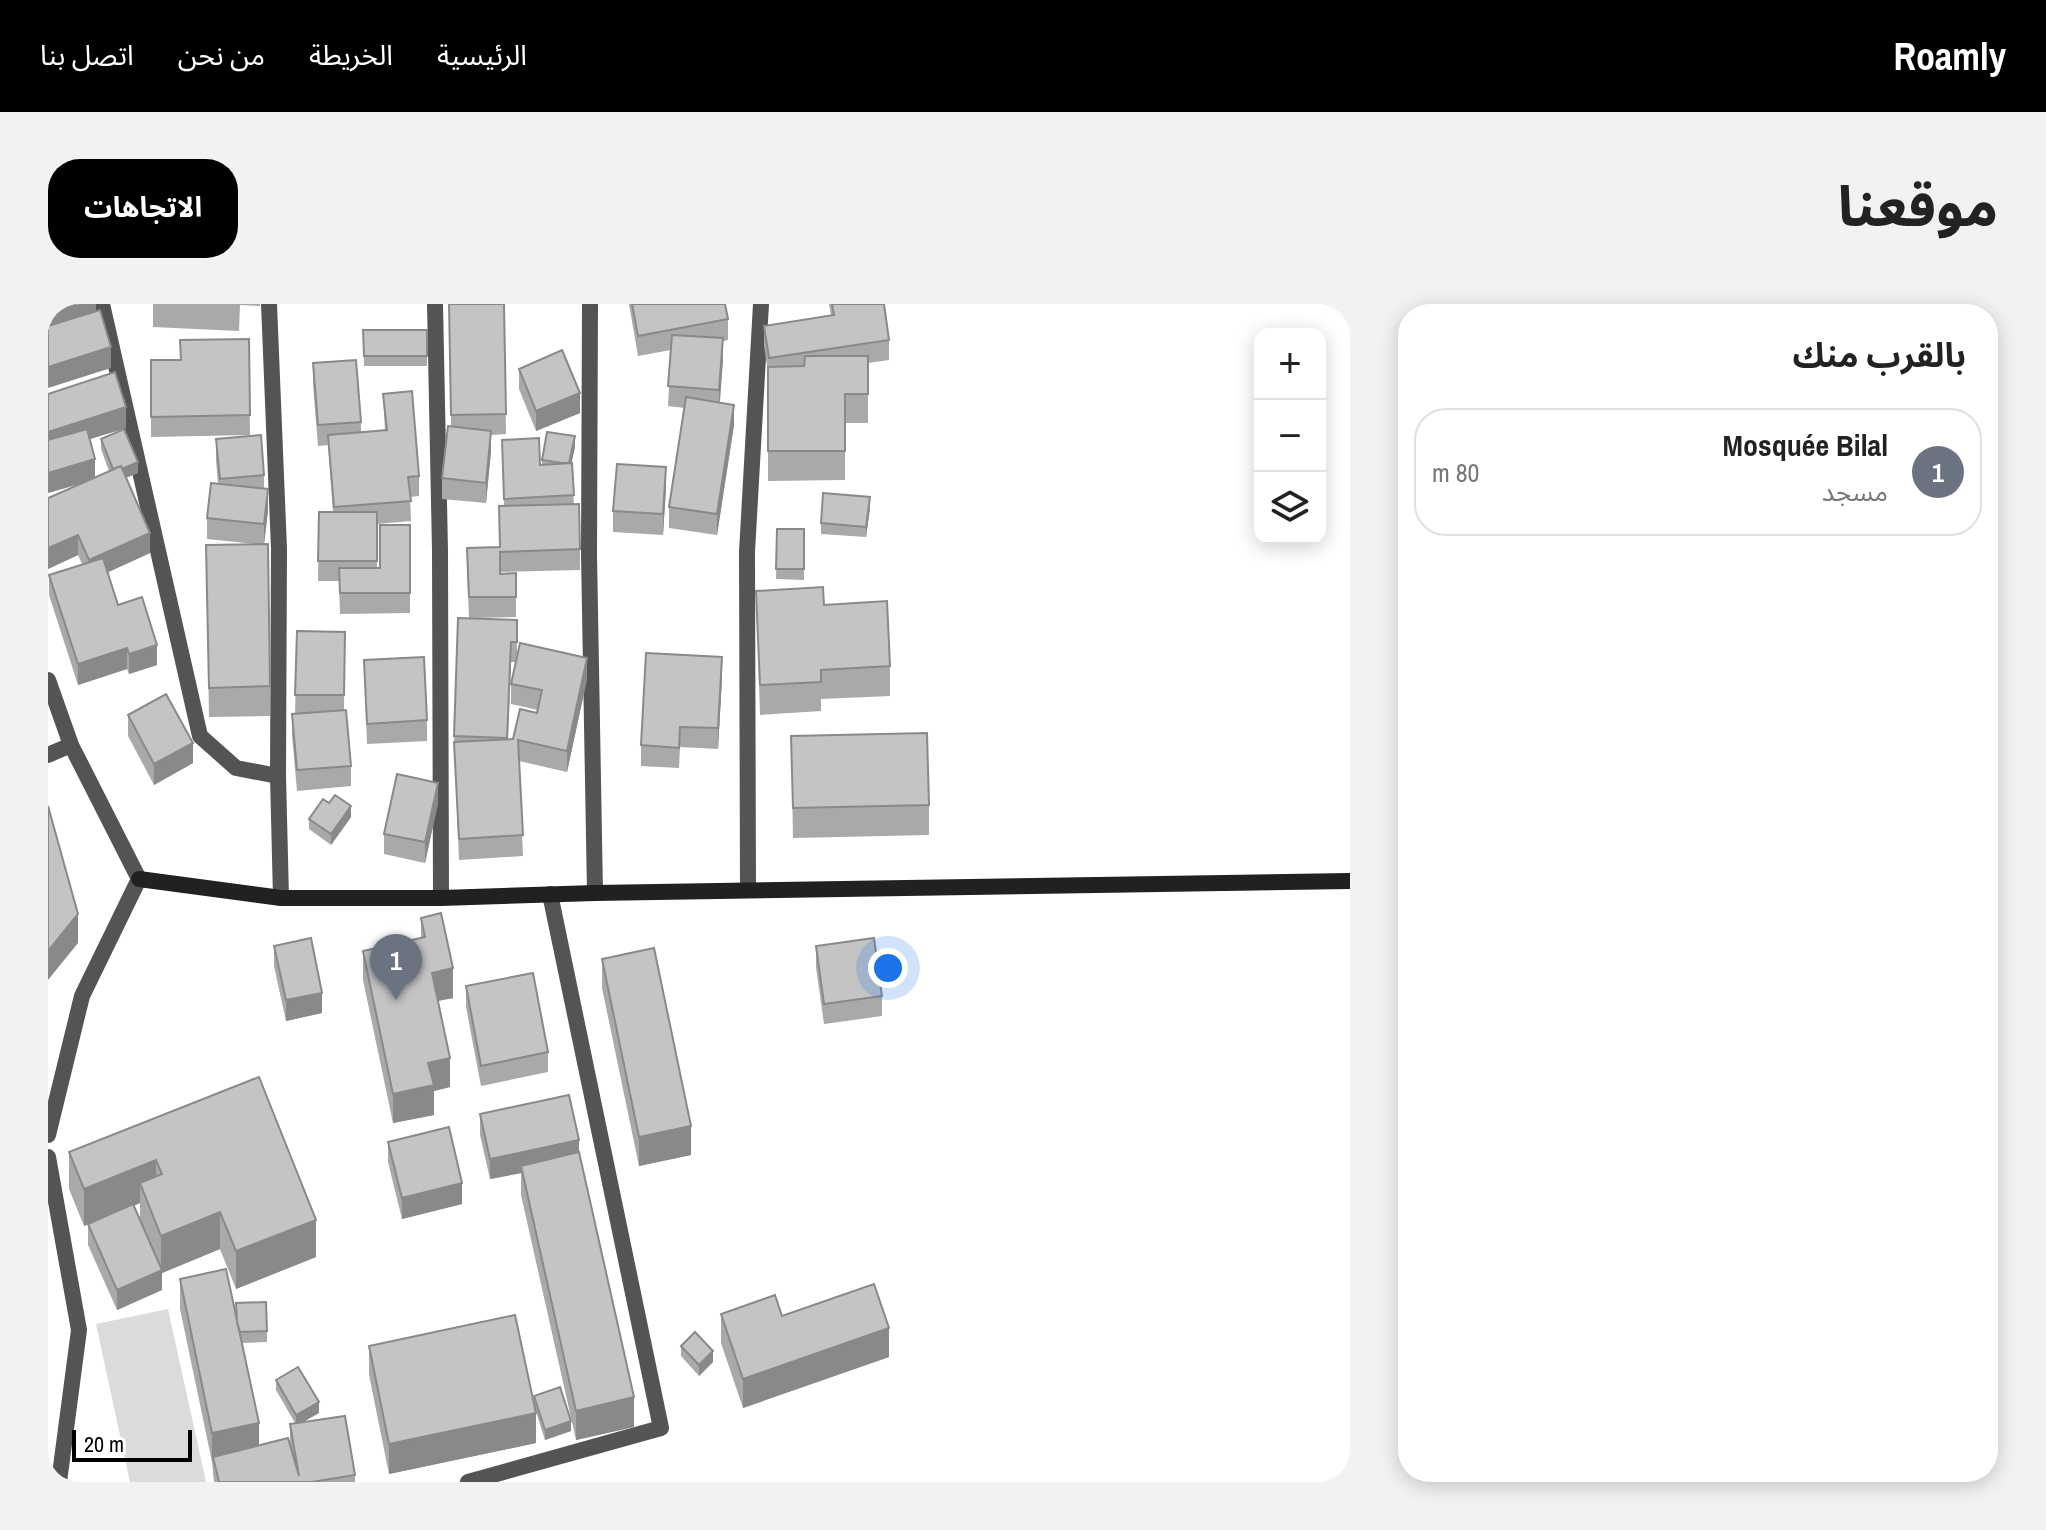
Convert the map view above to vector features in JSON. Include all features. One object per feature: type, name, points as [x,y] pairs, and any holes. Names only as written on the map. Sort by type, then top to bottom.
[{"type":"main road","points":[[139,879],[281,898],[441,898],[1350,881]]},
{"type":"street","points":[[102,304],[200,736],[236,768],[278,776]]},
{"type":"street","points":[[269,304],[279,549],[281,898]]},
{"type":"street","points":[[435,304],[441,898]]},
{"type":"street","points":[[590,304],[589,554],[595,893]]},
{"type":"street","points":[[748,890],[747,552],[761,304]]},
{"type":"street","points":[[48,680],[71,745],[139,879],[82,996],[48,1135]]},
{"type":"street","points":[[48,755],[71,745]]},
{"type":"street","points":[[468,1482],[661,1428],[550,894]]},
{"type":"street","points":[[48,1157],[79,1330],[59,1482]]},
{"type":"shaded area","points":[[168,1309],[206,1482],[130,1482],[96,1324]]},
{"type":"building","points":[[48,304],[75,304],[48,316]]},
{"type":"building","points":[[449,304],[504,304],[506,414],[451,415]]},
{"type":"building","points":[[632,304],[725,304],[728,319],[638,336]]},
{"type":"building","points":[[832,304],[884,304],[889,340],[769,358],[764,326],[834,315]]},
{"type":"building","points":[[100,310],[111,347],[48,367],[48,326]]},
{"type":"building","points":[[363,330],[427,330],[427,356],[364,356]]},
{"type":"building","points":[[672,335],[723,338],[719,390],[668,386]]},
{"type":"building","points":[[249,339],[250,415],[151,417],[151,360],[181,360],[180,340]]},
{"type":"building","points":[[562,350],[580,393],[536,411],[519,369]]},
{"type":"building","points":[[805,356],[868,356],[868,394],[845,394],[845,451],[768,451],[768,367],[804,366]]},
{"type":"building","points":[[356,360],[361,422],[318,425],[313,363]]},
{"type":"building","points":[[115,372],[126,407],[48,432],[48,394]]},
{"type":"building","points":[[412,391],[419,476],[408,477],[411,501],[334,507],[328,435],[387,430],[383,394]]},
{"type":"building","points":[[686,397],[734,405],[717,514],[669,507]]},
{"type":"building","points":[[448,426],[491,431],[486,483],[442,478]]},
{"type":"building","points":[[87,429],[95,459],[48,473],[48,440]]},
{"type":"building","points":[[124,429],[138,462],[122,469],[121,466],[113,469],[101,439]]},
{"type":"building","points":[[547,432],[575,436],[569,463],[542,460]]},
{"type":"building","points":[[261,435],[264,475],[220,479],[216,439]]},
{"type":"building","points":[[539,438],[540,465],[572,463],[574,495],[504,499],[502,440]]},
{"type":"building","points":[[617,464],[666,467],[663,514],[613,511]]},
{"type":"building","points":[[121,466],[150,533],[89,560],[78,535],[48,548],[48,498]]},
{"type":"building","points":[[211,483],[268,489],[264,524],[207,518]]},
{"type":"building","points":[[823,493],[870,497],[866,527],[821,523]]},
{"type":"building","points":[[579,504],[580,549],[500,552],[500,574],[516,573],[516,597],[469,597],[467,548],[500,547],[499,506]]},
{"type":"building","points":[[319,512],[377,512],[377,561],[318,561]]},
{"type":"building","points":[[380,525],[410,525],[410,593],[340,593],[339,568],[380,568]]},
{"type":"building","points":[[777,529],[804,529],[804,569],[776,569]]},
{"type":"building","points":[[268,544],[270,686],[209,688],[206,545]]},
{"type":"building","points":[[103,558],[118,605],[142,597],[157,645],[129,654],[127,648],[78,664],[49,575]]},
{"type":"building","points":[[823,587],[824,605],[887,601],[890,666],[821,670],[821,682],[760,685],[756,591]]},
{"type":"building","points":[[458,618],[517,620],[517,642],[511,642],[507,738],[454,736]]},
{"type":"building","points":[[297,631],[345,632],[344,695],[295,695]]},
{"type":"building","points":[[520,643],[587,658],[567,751],[518,740],[523,835],[459,839],[454,742],[513,739],[520,709],[537,713],[542,690],[511,684]]},
{"type":"building","points":[[646,653],[722,657],[718,728],[680,727],[679,748],[641,745]]},
{"type":"building","points":[[424,657],[427,720],[367,724],[364,660]]},
{"type":"building","points":[[166,694],[193,743],[154,764],[128,715]]},
{"type":"building","points":[[346,710],[351,766],[297,770],[292,714]]},
{"type":"building","points":[[927,733],[929,805],[793,808],[791,736]]},
{"type":"building","points":[[397,774],[438,783],[425,842],[384,834]]},
{"type":"building","points":[[335,795],[351,806],[331,834],[309,819],[323,799],[329,803]]},
{"type":"building","points":[[48,806],[78,914],[48,951]]},
{"type":"building","points":[[441,913],[453,968],[432,973],[450,1058],[428,1063],[434,1085],[393,1094],[363,951],[425,937],[421,918]]},
{"type":"building","points":[[311,938],[322,993],[286,1000],[274,946]]},
{"type":"building","points":[[874,938],[882,996],[824,1004],[816,946]]},
{"type":"building","points":[[654,948],[691,1126],[639,1137],[602,959]]},
{"type":"building","points":[[533,973],[548,1052],[481,1066],[466,986]]},
{"type":"building","points":[[259,1077],[316,1220],[236,1251],[220,1212],[161,1236],[140,1183],[162,1174],[156,1160],[84,1189],[69,1152]]},
{"type":"building","points":[[569,1095],[579,1140],[490,1159],[480,1114]]},
{"type":"building","points":[[449,1127],[462,1183],[402,1198],[388,1142]]},
{"type":"building","points":[[579,1152],[634,1397],[576,1411],[521,1166]]},
{"type":"building","points":[[133,1204],[162,1270],[117,1290],[88,1224]]},
{"type":"building","points":[[226,1269],[259,1423],[212,1433],[180,1279]]},
{"type":"building","points":[[874,1284],[889,1328],[743,1379],[721,1314],[775,1295],[782,1316]]},
{"type":"building","points":[[266,1302],[267,1331],[240,1332],[236,1303]]},
{"type":"building","points":[[515,1315],[536,1413],[389,1444],[369,1346]]},
{"type":"building","points":[[695,1332],[713,1351],[699,1365],[681,1346]]},
{"type":"building","points":[[298,1367],[319,1402],[296,1415],[276,1380]]},
{"type":"building","points":[[560,1387],[571,1421],[545,1430],[534,1396]]},
{"type":"building","points":[[345,1416],[355,1475],[312,1482],[219,1482],[213,1457],[288,1438],[299,1476],[290,1424]]},
{"type":"place","name":"Mosquée Bilal","points":[[396,1000]]}]
